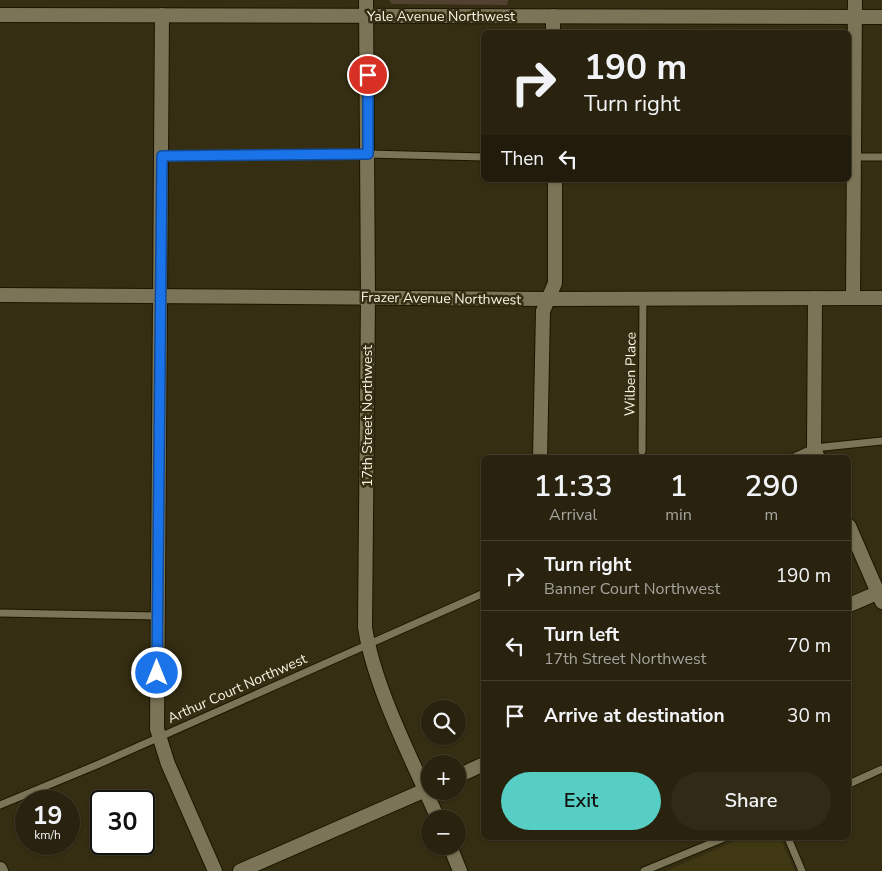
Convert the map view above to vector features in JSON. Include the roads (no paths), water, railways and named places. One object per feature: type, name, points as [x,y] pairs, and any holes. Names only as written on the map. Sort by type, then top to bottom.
[{"type":"street","name":"17th Street Northwest","points":[[366,0],[368,298],[365,627],[379,680],[421,773]]},
{"type":"street","points":[[853,298],[851,157],[855,0]]},
{"type":"street","name":"Yale Avenue Northwest","points":[[0,15],[882,17]]},
{"type":"street","points":[[162,15],[158,737],[215,871]]},
{"type":"street","points":[[553,16],[553,30]]},
{"type":"street","points":[[540,455],[543,312],[555,283],[555,182]]},
{"type":"street","name":"Frazer Avenue Northwest","points":[[0,295],[548,299],[882,298]]},
{"type":"street","points":[[815,298],[816,453]]},
{"type":"street","points":[[851,530],[881,595],[851,604]]},
{"type":"street","points":[[466,772],[481,765]]},
{"type":"street","points":[[240,871],[421,792]]},
{"type":"street","points":[[454,855],[460,871]]},
{"type":"lane","points":[[162,156],[368,154],[481,157]]},
{"type":"lane","points":[[851,157],[882,157]]},
{"type":"lane","name":"Wilben Place","points":[[642,451],[643,298]]},
{"type":"lane","points":[[816,453],[882,441]]},
{"type":"lane","name":"Arthur Court Northwest","points":[[0,806],[481,594]]},
{"type":"lane","points":[[0,613],[158,616]]},
{"type":"lane","points":[[851,783],[882,769]]},
{"type":"lane","points":[[644,871],[719,840]]},
{"type":"lane","points":[[789,840],[802,871]]}]
